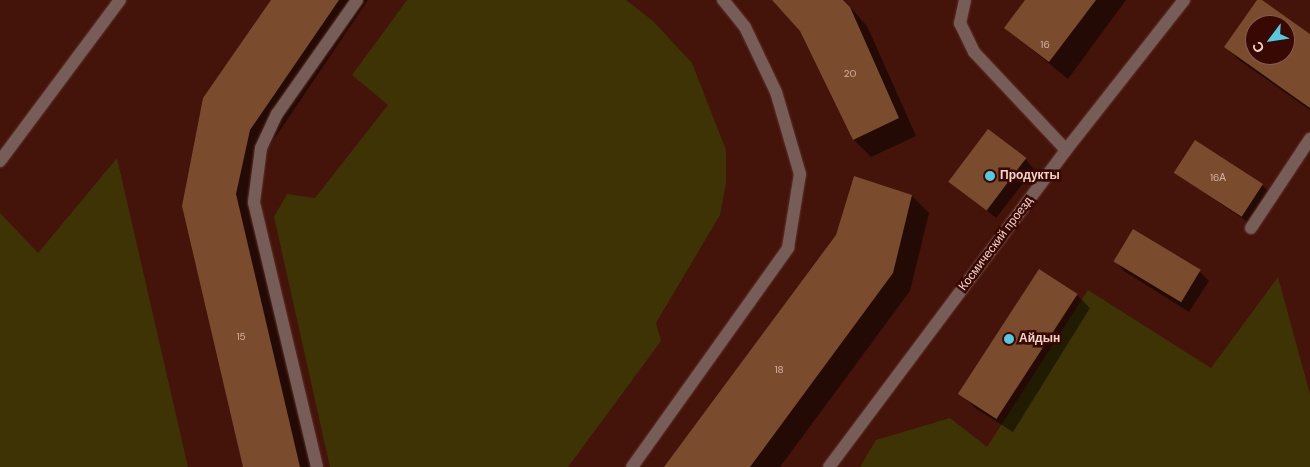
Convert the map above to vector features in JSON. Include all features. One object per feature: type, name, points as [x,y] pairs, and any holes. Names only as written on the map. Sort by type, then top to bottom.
[{"type":"street","points":[[0,161],[120,0]]},
{"type":"street","points":[[317,467],[254,202],[261,148],[277,114],[358,0]]},
{"type":"street","points":[[632,467],[788,248],[800,174],[776,92],[745,27],[723,0]]},
{"type":"street","points":[[965,0],[960,23],[974,52],[1066,150]]},
{"type":"street","name":"Космический проезд","points":[[829,467],[1066,150],[1184,0]]},
{"type":"street","points":[[1251,228],[1310,139]]},
{"type":"shaded area","points":[[407,0],[626,0],[653,21],[692,63],[726,150],[726,183],[720,215],[656,323],[661,341],[568,467],[330,467],[274,217],[287,194],[315,198],[388,105],[352,75]]},
{"type":"shaded area","points":[[117,158],[188,467],[0,467],[0,213],[38,253]]},
{"type":"shaded area","points":[[1278,277],[1310,394],[1310,467],[860,467],[876,440],[950,418],[987,447],[1088,290],[1211,368]]},
{"type":"building","points":[[271,0],[339,0],[250,130],[236,194],[300,467],[243,467],[182,206],[203,98]]},
{"type":"building","points":[[772,0],[843,0],[850,7],[899,118],[853,140],[800,31]]},
{"type":"building","points":[[1025,0],[1096,0],[1049,62],[1004,28]]},
{"type":"building","points":[[1257,0],[1262,0],[1283,15],[1246,15]]},
{"type":"building","points":[[1245,17],[1245,62],[1224,47]]},
{"type":"building","points":[[1295,23],[1310,34],[1310,108],[1249,65],[1295,65]]},
{"type":"building","points":[[988,129],[1026,158],[987,211],[948,182]]},
{"type":"building","points":[[1195,140],[1263,184],[1242,217],[1174,173]]},
{"type":"building","points":[[854,176],[912,195],[893,273],[750,467],[664,467],[836,235]]},
{"type":"building","points":[[1133,229],[1201,270],[1181,302],[1113,262]]},
{"type":"building","points":[[1039,269],[1078,294],[996,419],[958,394]]},
{"type":"place","name":"Продукты","points":[[990,176]]},
{"type":"place","name":"Айдын","points":[[1009,339]]}]
